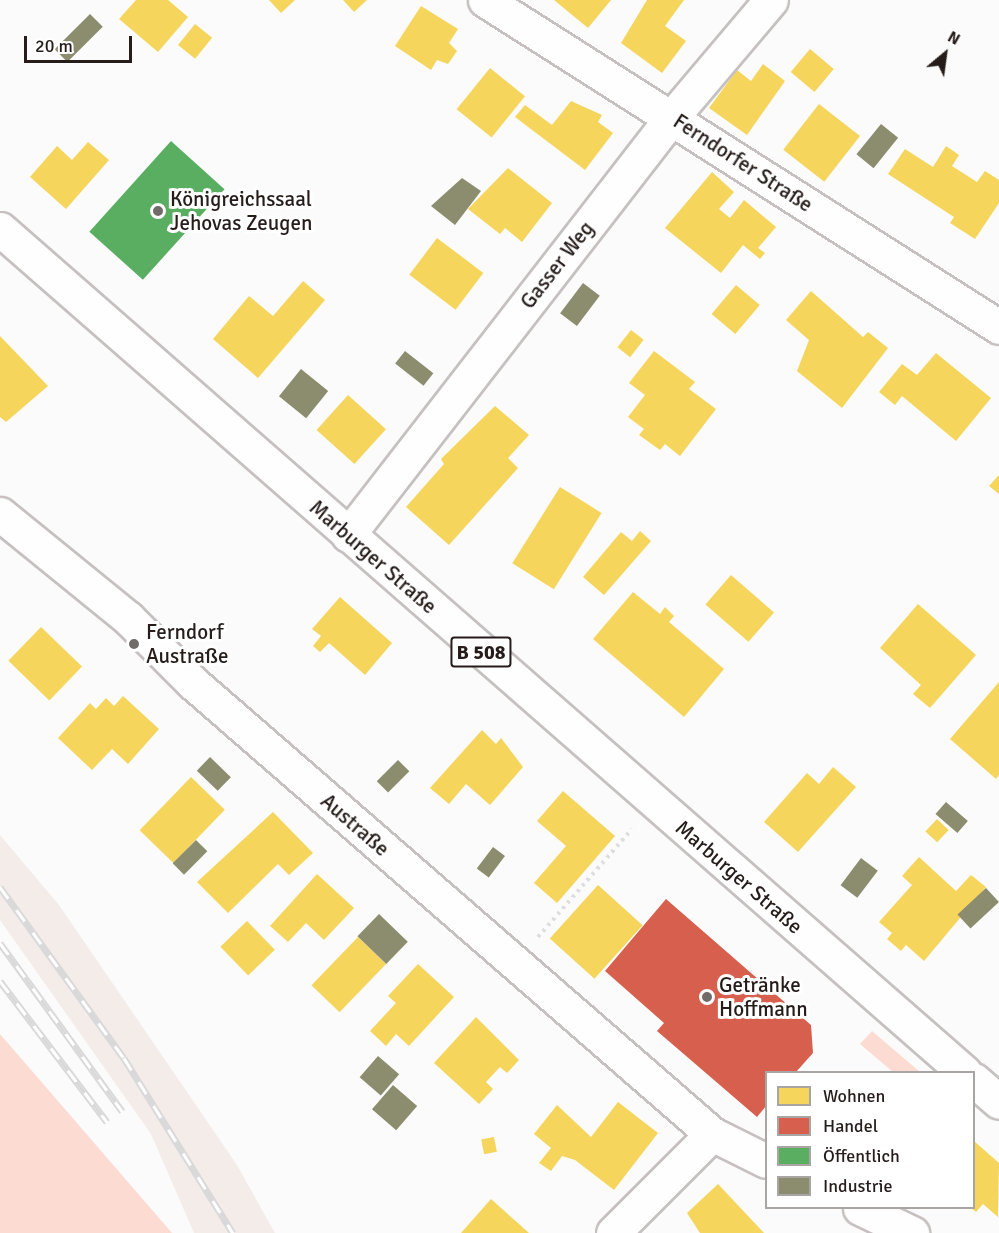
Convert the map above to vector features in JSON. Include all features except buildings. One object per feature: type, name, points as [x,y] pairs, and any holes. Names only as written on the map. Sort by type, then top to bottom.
[{"type":"street","name":"Ferndorfer Straße","points":[[485,0],[999,327]]},
{"type":"street","name":"Gasser Weg","points":[[348,535],[672,117],[771,0]]},
{"type":"street","name":"Marburger Straße","points":[[0,229],[654,804],[963,1071]]},
{"type":"street","name":"Austraße","points":[[0,514],[128,618],[193,683],[712,1134],[765,1160]]},
{"type":"street","points":[[975,1081],[999,1101]]},
{"type":"street","points":[[613,1233],[712,1134]]},
{"type":"street","points":[[862,1209],[912,1233]]},
{"type":"path","points":[[514,964],[654,804]]},
{"type":"shaded area","points":[[0,835],[59,905],[237,1165],[275,1233],[194,1233],[151,1134],[0,920]]},
{"type":"shaded area","points":[[872,1031],[919,1071],[892,1071],[860,1044]]},
{"type":"shaded area","points":[[0,1034],[172,1233],[0,1233]]},
{"type":"railway","points":[[0,887],[124,1058],[233,1233]]},
{"type":"railway","points":[[0,943],[122,1111]]},
{"type":"railway","points":[[0,981],[107,1122]]},
{"type":"place","name":"Königreichssaal Jehovas Zeugen","points":[[158,211]]},
{"type":"place","name":"Ferndorf Austraße","points":[[134,644]]},
{"type":"place","name":"Getränke Hoffmann","points":[[707,997]]}]
